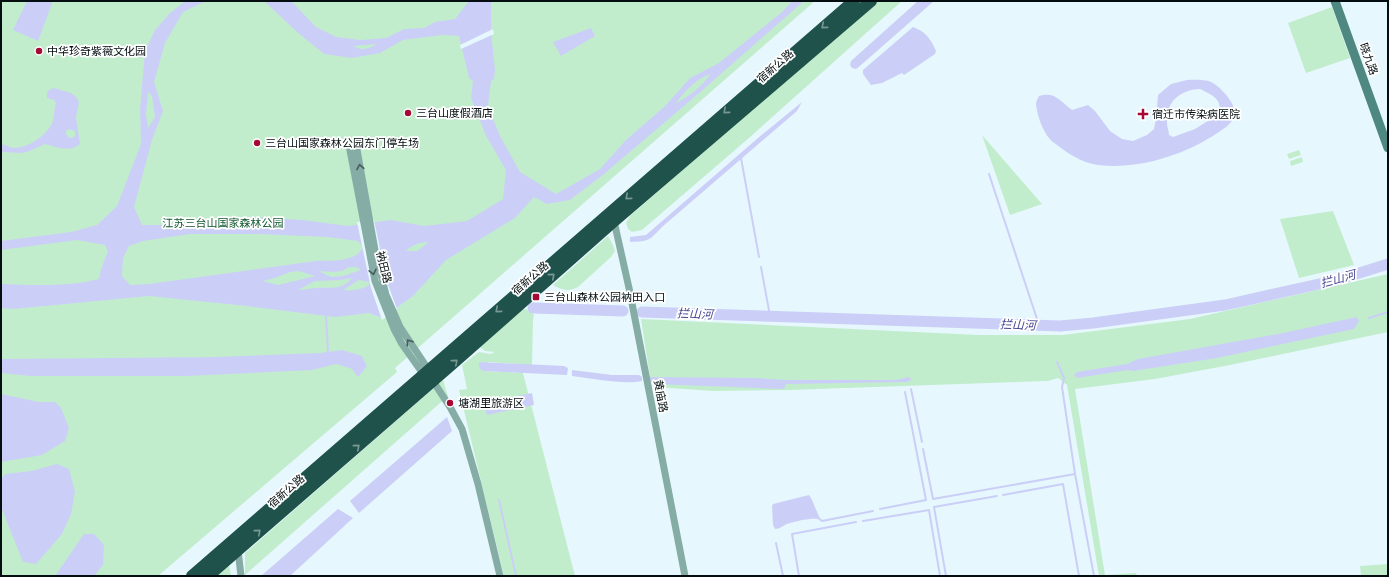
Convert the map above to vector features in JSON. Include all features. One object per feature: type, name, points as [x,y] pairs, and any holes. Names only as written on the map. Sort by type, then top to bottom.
[{"type":"highway","name":"宿新公路","points":[[208,576],[854,1]]},
{"type":"highway","name":"宿新公路","points":[[192,576],[430,378],[871,1]]},
{"type":"street","name":"晓九路","points":[[1335,1],[1388,148]]},
{"type":"street","name":"衲田路","points":[[352,144],[366,219],[386,295],[397,328],[450,407],[462,429],[476,477],[500,576]]},
{"type":"street","name":"黄庙路","points":[[614,221],[629,288],[685,576]]},
{"type":"street","points":[[238,550],[241,576]]},
{"type":"green space","name":"江苏三台山国家森林公园","points":[[1,1],[815,1],[395,368],[397,372],[158,576],[1,576]]},
{"type":"green space","points":[[876,1],[902,1],[749,138],[642,230],[632,232],[628,229],[626,223],[630,216]]},
{"type":"green space","points":[[1332,7],[1350,58],[1306,73],[1288,23]]},
{"type":"green space","points":[[982,135],[1042,204],[1010,215]]},
{"type":"green space","points":[[1299,150],[1301,155],[1289,159],[1287,154]]},
{"type":"green space","points":[[1302,157],[1303,162],[1291,166],[1290,161]]},
{"type":"green space","points":[[1333,211],[1354,265],[1299,278],[1280,219]]},
{"type":"green space","points":[[608,236],[615,251],[611,257],[578,287],[571,290],[565,290],[553,285]]},
{"type":"green space","points":[[1388,274],[1388,332],[1155,379],[1075,389],[1105,575],[1136,573],[1137,576],[1099,576],[1067,385],[1058,378],[1048,381],[789,390],[713,391],[656,387],[650,377],[641,319],[979,335],[1063,335],[1190,319]]},
{"type":"green space","points":[[523,309],[529,310],[534,315],[532,365],[488,362],[482,371],[523,373],[575,576],[504,576],[459,390],[467,389],[462,365],[479,352],[490,354],[495,352],[485,351],[480,347]]},
{"type":"green space","points":[[443,380],[448,396],[245,575],[245,553]]},
{"type":"green space","points":[[1388,564],[1388,576],[1361,576],[1360,566]]},
{"type":"green space","points":[[229,565],[231,576],[216,576]]},
{"type":"water","points":[[27,1],[53,1],[38,41],[13,30]]},
{"type":"water","points":[[185,1],[206,1],[183,12],[165,43],[154,82],[163,111],[152,140],[134,207],[142,225],[165,225],[253,217],[303,220],[348,226],[391,220],[424,226],[467,221],[503,199],[506,170],[486,136],[471,98],[473,81],[469,78],[459,36],[442,35],[403,40],[380,53],[352,58],[324,54],[297,32],[264,1],[291,1],[316,27],[336,37],[361,40],[386,38],[404,29],[424,28],[435,22],[455,19],[469,1],[491,1],[491,32],[495,70],[494,79],[491,81],[488,106],[500,136],[520,172],[556,194],[600,169],[626,140],[665,106],[690,78],[719,63],[782,12],[792,1],[804,1],[604,174],[570,200],[547,204],[534,197],[515,218],[446,260],[413,296],[382,318],[369,313],[335,317],[149,296],[13,309],[1,308],[1,284],[63,284],[87,282],[99,279],[108,251],[105,245],[77,240],[1,250],[1,241],[71,232],[97,225],[117,206],[141,144],[140,109],[145,51],[155,30],[169,14]],"holes":[[[377,44],[365,49],[353,46]],[[710,74],[695,91],[676,103],[695,82]],[[148,92],[152,96],[155,117],[148,128],[146,114]],[[190,234],[258,234],[327,237],[358,241],[363,247],[355,256],[342,260],[316,261],[149,284],[130,285],[122,276],[123,258],[129,246],[143,241]],[[429,242],[417,251],[406,251],[416,244]],[[349,267],[356,267],[361,270],[343,276],[331,277],[318,271],[342,271]],[[299,271],[315,276],[278,285],[263,281],[290,272]],[[352,278],[340,287],[298,290],[315,281]],[[359,280],[370,282],[368,286],[343,290]]]},
{"type":"water","points":[[918,1],[934,1],[861,65],[856,69],[852,68],[850,65],[851,61]]},
{"type":"water","points":[[913,27],[927,36],[936,51],[935,54],[904,75],[902,73],[882,83],[871,85],[863,74],[863,70]]},
{"type":"water","points":[[591,28],[595,36],[561,56],[553,42]]},
{"type":"water","points":[[1187,80],[1202,80],[1215,84],[1224,92],[1234,107],[1234,117],[1226,127],[1203,142],[1190,148],[1144,163],[1113,166],[1092,164],[1063,150],[1050,139],[1039,119],[1036,103],[1037,100],[1039,96],[1049,95],[1057,98],[1072,110],[1088,105],[1095,111],[1110,131],[1122,139],[1133,141],[1147,135],[1154,129],[1158,95],[1171,84]],"holes":[[[1200,89],[1216,98],[1220,109],[1219,114],[1195,129],[1173,137],[1169,135],[1167,115],[1172,103],[1181,94]]]},
{"type":"water","points":[[54,88],[71,93],[77,98],[79,103],[76,117],[80,144],[76,147],[67,149],[45,144],[27,152],[1,152],[1,144],[13,148],[25,146],[46,132],[53,121],[56,103],[54,100],[47,98],[47,93],[49,90]],"holes":[[[69,129],[75,131],[75,136],[72,138],[69,138],[66,134],[66,131]]]},
{"type":"water","points":[[802,102],[797,111],[651,238],[645,241],[630,242],[630,237],[646,235]]},
{"type":"water","points":[[1357,317],[1359,321],[1354,329],[1217,358],[1077,378],[1074,375],[1077,372],[1127,364],[1138,359],[1278,334]]},
{"type":"water","points":[[342,350],[362,356],[367,366],[358,377],[352,369],[336,364],[312,370],[185,376],[30,376],[1,373],[1,359],[215,357],[320,353]]},
{"type":"water","points":[[479,362],[564,366],[568,368],[567,375],[482,371],[479,367]]},
{"type":"water","points":[[572,370],[612,375],[639,375],[642,377],[642,381],[617,382],[572,376]]},
{"type":"water","points":[[650,377],[756,378],[786,380],[896,380],[909,377],[912,380],[906,382],[786,384],[783,389],[654,384],[650,381]]},
{"type":"water","points":[[532,393],[534,405],[487,415],[484,403]]},
{"type":"water","points":[[1,394],[39,402],[55,402],[61,408],[69,428],[65,441],[42,455],[1,462]]},
{"type":"water","points":[[447,417],[452,431],[359,513],[350,501]]},
{"type":"water","points":[[57,464],[69,469],[75,492],[71,514],[62,534],[36,564],[23,562],[1,507],[1,479],[5,474],[31,471]]},
{"type":"water","points":[[809,495],[820,519],[799,521],[775,529],[773,525],[773,504]]},
{"type":"water","points":[[338,509],[353,518],[290,576],[261,576]]},
{"type":"water","points":[[84,534],[94,534],[104,545],[103,565],[94,576],[55,576]]},
{"type":"pier","points":[[493,29],[494,34],[461,49],[460,45]]},
{"type":"pier","points":[[374,220],[387,282],[397,309],[382,320],[371,288],[357,222]]},
{"type":"waterway","points":[[741,158],[759,257]]},
{"type":"waterway","points":[[989,174],[1039,325]]},
{"type":"waterway","name":"拦山河","points":[[642,312],[1060,326],[1225,305],[1337,280],[1388,264]]},
{"type":"waterway","points":[[761,267],[770,316]]},
{"type":"waterway","name":"拦山河","points":[[533,308],[623,311]]},
{"type":"waterway","points":[[1369,318],[1388,312]]},
{"type":"waterway","points":[[326,316],[328,352]]},
{"type":"waterway","points":[[1057,362],[1064,378],[1062,387],[1075,474],[1094,576]]},
{"type":"waterway","points":[[911,389],[922,442]]},
{"type":"waterway","points":[[880,509],[926,500],[905,392]]},
{"type":"waterway","points":[[923,449],[933,499],[1075,474]]},
{"type":"waterway","points":[[1003,495],[1063,484],[1079,576]]},
{"type":"waterway","points":[[934,507],[997,496]]},
{"type":"waterway","points":[[499,500],[516,576]]},
{"type":"waterway","points":[[934,507],[946,576]]},
{"type":"waterway","points":[[863,521],[929,510],[940,576]]},
{"type":"waterway","points":[[817,517],[822,521],[873,511]]},
{"type":"waterway","points":[[799,576],[792,534],[856,522]]},
{"type":"waterway","points":[[776,543],[783,576]]},
{"type":"place","name":"中华珍奇紫薇文化园","points":[[39,51]]},
{"type":"place","name":"三台山度假酒店","points":[[408,113]]},
{"type":"place","name":"宿迁市传染病医院","points":[[1143,114]]},
{"type":"place","name":"三台山国家森林公园东门停车场","points":[[257,143]]},
{"type":"place","name":"三台山森林公园衲田入口","points":[[536,297]]},
{"type":"place","name":"塘湖里旅游区","points":[[450,403]]}]
